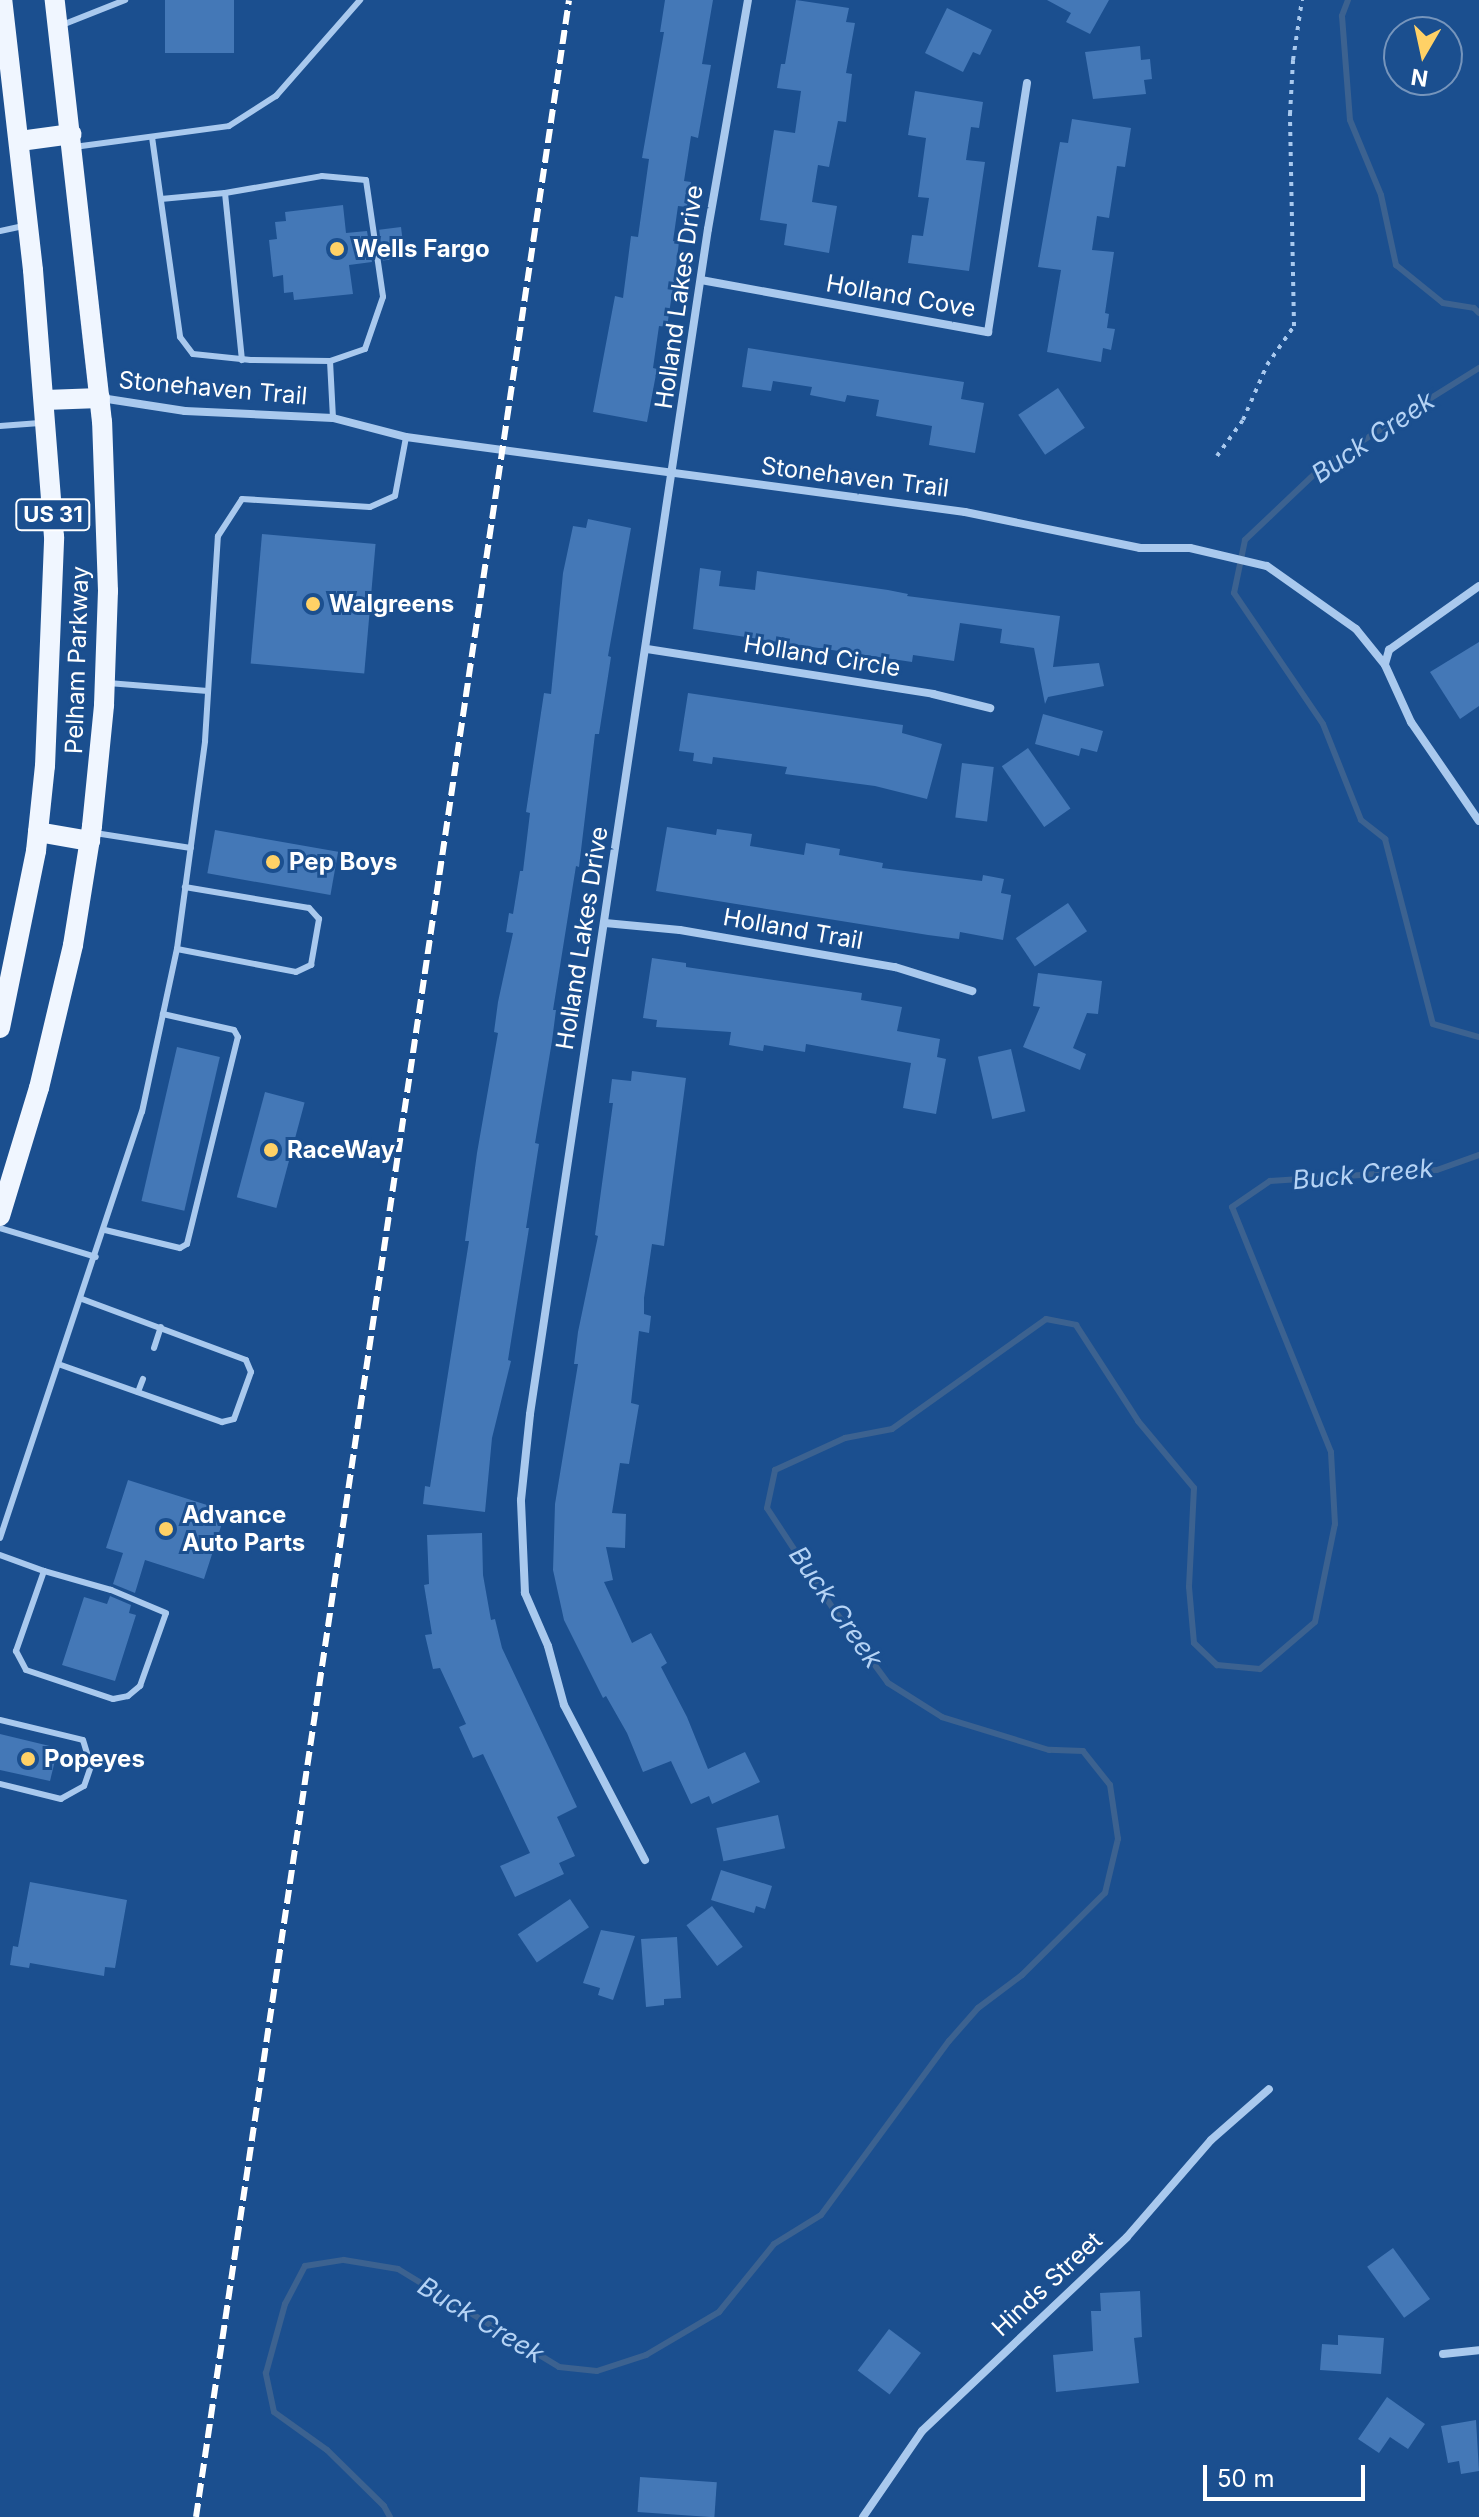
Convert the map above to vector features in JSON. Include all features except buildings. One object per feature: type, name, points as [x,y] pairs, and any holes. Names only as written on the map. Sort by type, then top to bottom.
[{"type":"main road","name":"Pelham Parkway","points":[[0,1028],[38,832],[53,624],[54,537],[29,225],[20,141],[5,64],[2,0]]},
{"type":"main road","name":"Pelham Parkway","points":[[0,1216],[56,1020],[90,836],[105,682],[107,510],[100,398],[55,0]]},
{"type":"main road","points":[[20,141],[73,141]]},
{"type":"main road","points":[[45,400],[100,398]]},
{"type":"main road","points":[[38,832],[90,836]]},
{"type":"street","name":"Holland Lakes Drive","points":[[645,1860],[564,1705],[548,1646],[525,1593],[521,1500],[530,1414],[701,280],[748,0]]},
{"type":"street","name":"Holland Cove","points":[[701,280],[988,332],[1027,83]]},
{"type":"street","name":"Stonehaven Trail","points":[[100,398],[185,411],[333,418],[406,437],[965,512],[1140,548],[1190,548],[1267,566],[1356,629],[1385,665],[1411,722],[1479,821]]},
{"type":"street","points":[[1385,665],[1389,650],[1479,586]]},
{"type":"street","name":"Holland Circle","points":[[647,649],[933,694],[990,708]]},
{"type":"street","name":"Holland Trail","points":[[605,923],[680,930],[895,967],[972,991]]},
{"type":"street","name":"Hinds Street","points":[[863,2517],[922,2431],[1127,2237],[1211,2140],[1269,2089]]},
{"type":"street","points":[[1443,2354],[1479,2350]]},
{"type":"lane","points":[[59,27],[125,0]]},
{"type":"lane","points":[[73,141],[152,137],[229,126],[276,96],[360,0]]},
{"type":"lane","points":[[152,137],[180,337],[193,354],[242,360],[330,361],[365,349],[383,297],[366,180],[322,176],[225,193],[161,199]]},
{"type":"lane","points":[[225,193],[242,360]]},
{"type":"lane","points":[[0,231],[29,225]]},
{"type":"lane","points":[[330,361],[333,418]]},
{"type":"lane","points":[[0,426],[47,422]]},
{"type":"lane","points":[[0,1538],[61,1365],[142,1112],[177,949],[191,848],[208,691],[218,536],[242,499],[370,507],[395,496],[406,437]]},
{"type":"lane","points":[[105,682],[208,691]]},
{"type":"lane","points":[[90,836],[191,848]]},
{"type":"lane","points":[[177,949],[296,972],[311,965],[319,919],[309,908],[185,887]]},
{"type":"lane","points":[[105,1230],[180,1248],[187,1244],[238,1037],[234,1030],[163,1014]]},
{"type":"lane","points":[[0,1228],[96,1257]]},
{"type":"lane","points":[[61,1365],[222,1422],[234,1419],[251,1372],[246,1360],[82,1299]]},
{"type":"lane","points":[[154,1348],[161,1327]]},
{"type":"lane","points":[[138,1392],[143,1379]]},
{"type":"lane","points":[[0,1555],[111,1590],[167,1614],[140,1686],[128,1696],[113,1699],[26,1670],[16,1651],[44,1571]]},
{"type":"lane","points":[[0,1720],[83,1740],[91,1766],[84,1786],[61,1799],[0,1784]]},
{"type":"path","points":[[1217,456],[1243,420],[1267,365],[1294,326],[1290,114],[1293,60],[1302,0]]},
{"type":"waterway","name":"Buck Creek","points":[[1348,0],[1342,16],[1350,120],[1381,195],[1396,265],[1443,303],[1474,308],[1479,313]]},
{"type":"waterway","name":"Buck Creek","points":[[1479,368],[1324,465],[1245,540],[1234,593],[1323,724],[1361,820],[1385,839],[1433,1024],[1479,1037]]},
{"type":"waterway","name":"Buck Creek","points":[[390,2517],[384,2506],[327,2450],[274,2412],[266,2373],[285,2304],[305,2266],[344,2260],[398,2269],[559,2367],[597,2371],[646,2355],[719,2312],[774,2244],[821,2215],[949,2041],[978,2008],[1022,1975],[1105,1893],[1118,1839],[1110,1785],[1083,1751],[1049,1750],[942,1717],[888,1683],[832,1607],[767,1508],[775,1470],[845,1438],[892,1429],[1046,1319],[1076,1325],[1138,1421],[1194,1488],[1189,1587],[1194,1643],[1217,1665],[1260,1669],[1315,1622],[1335,1524],[1331,1452],[1232,1207],[1270,1181],[1437,1170],[1479,1155]]},
{"type":"railway","points":[[196,2517],[569,0]]},
{"type":"place","name":"Wells Fargo","points":[[337,249]]},
{"type":"place","name":"Walgreens","points":[[313,604]]},
{"type":"place","name":"Pep Boys","points":[[273,862]]},
{"type":"place","name":"RaceWay","points":[[271,1150]]},
{"type":"place","name":"Advance Auto Parts","points":[[166,1529]]},
{"type":"place","name":"Popeyes","points":[[28,1759]]}]
